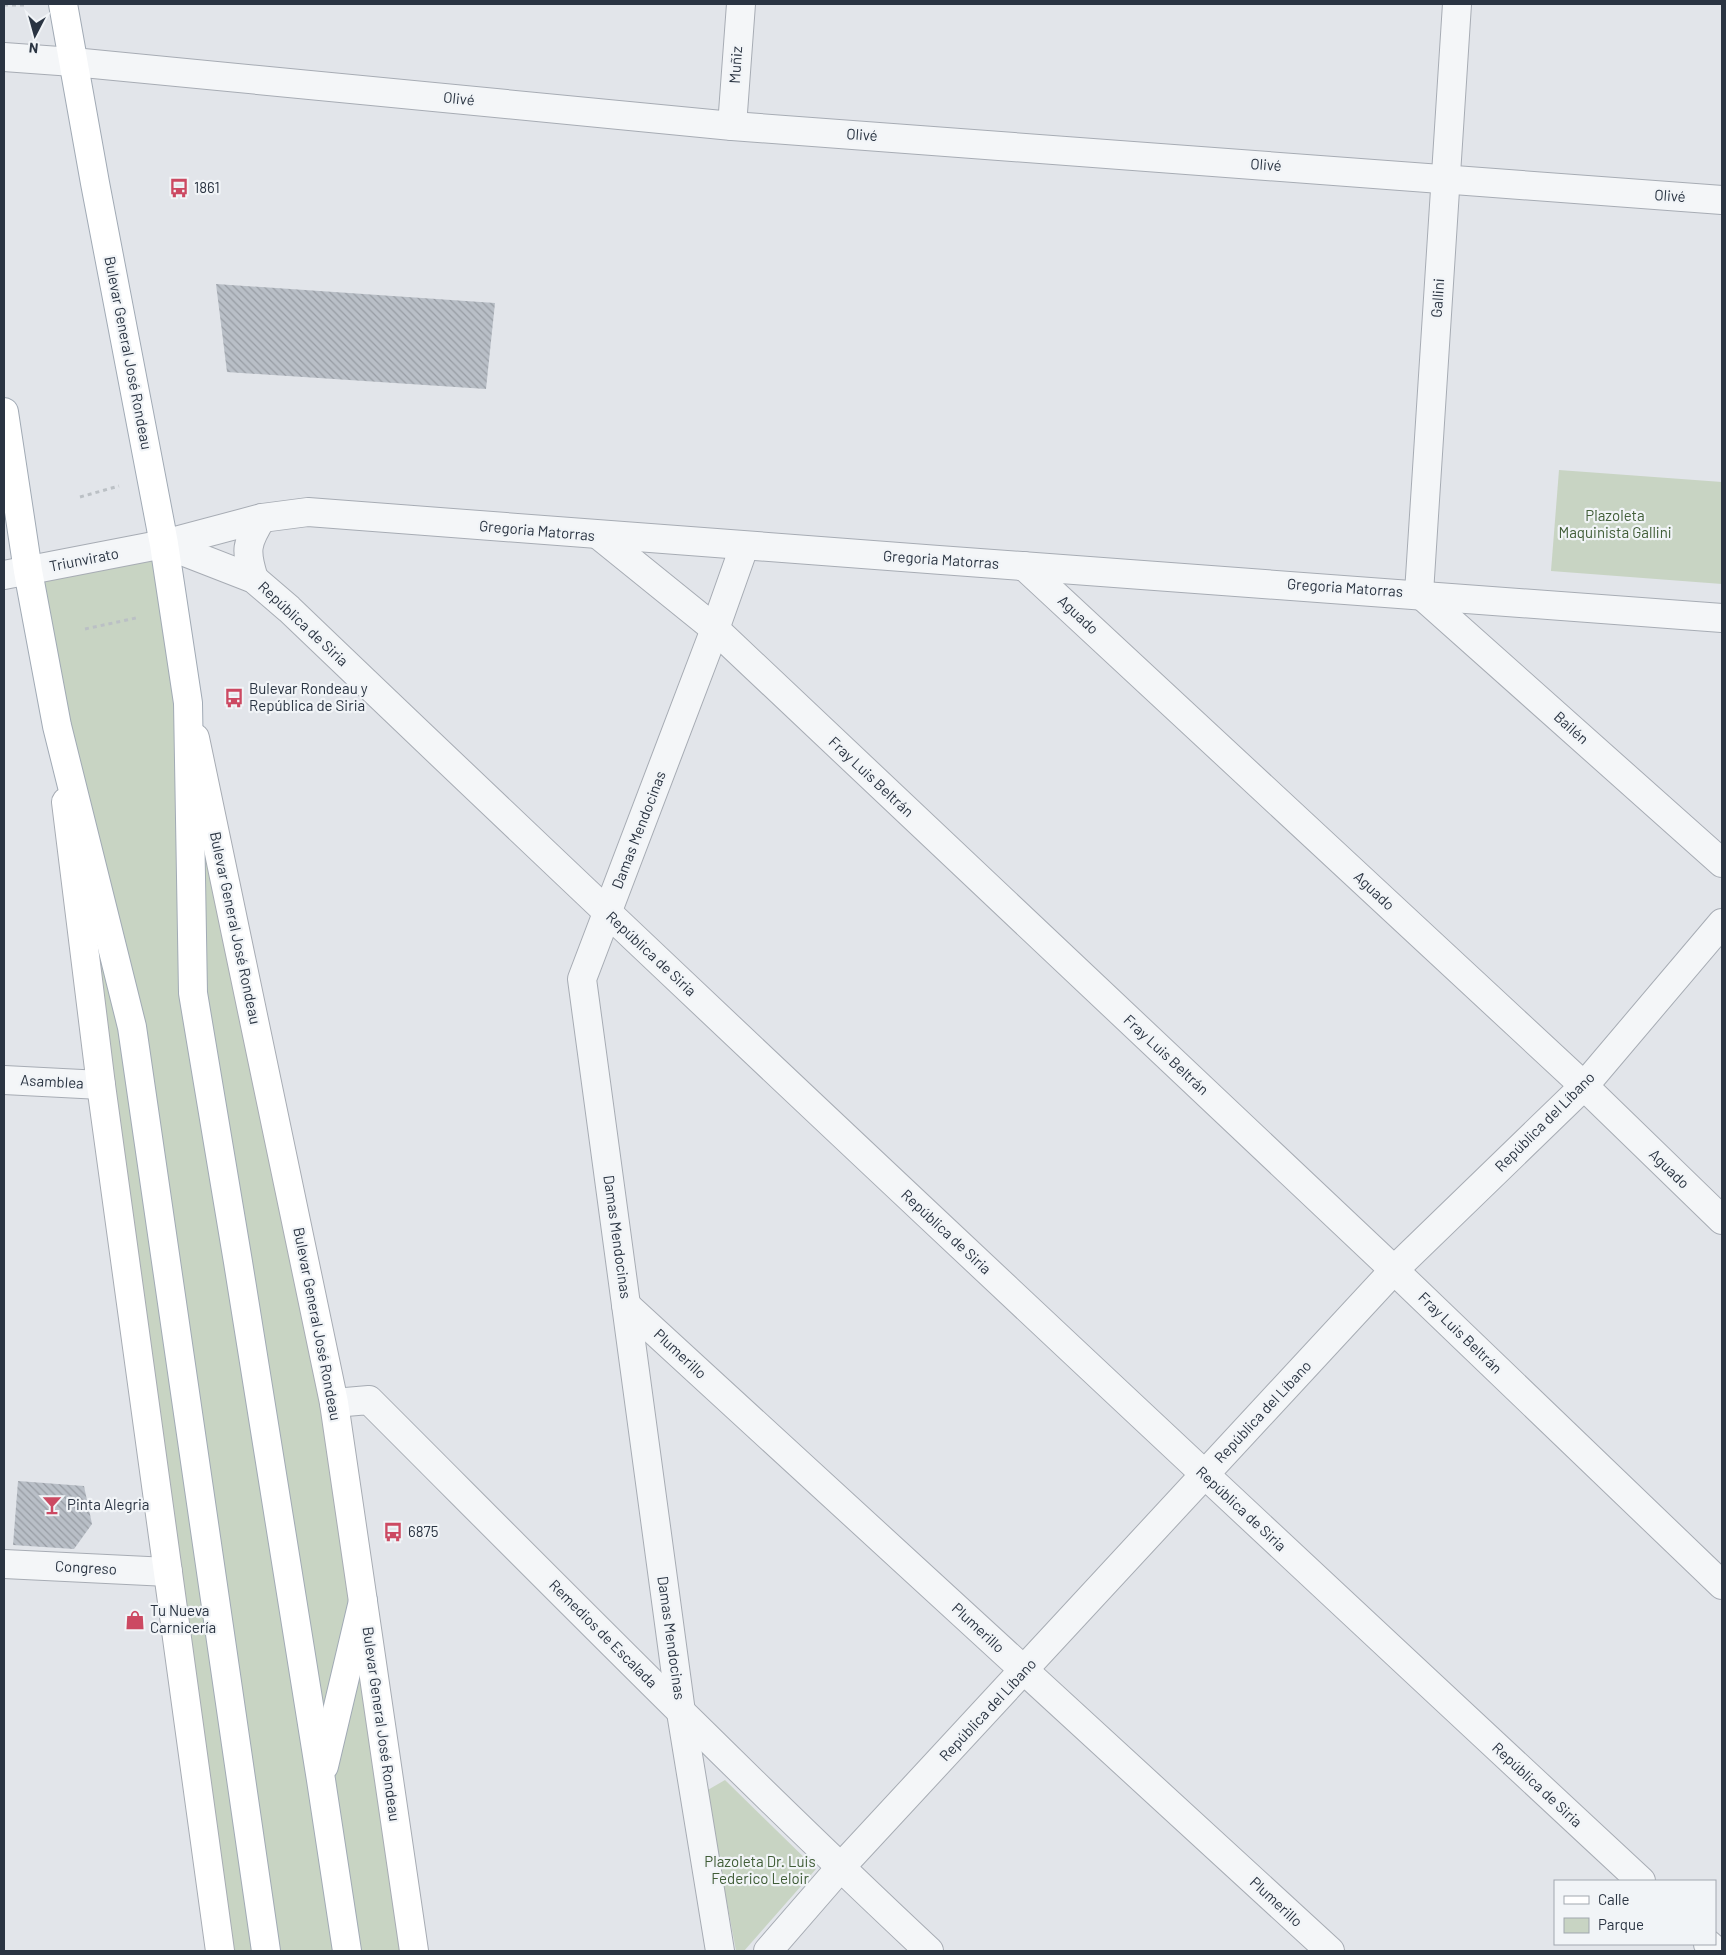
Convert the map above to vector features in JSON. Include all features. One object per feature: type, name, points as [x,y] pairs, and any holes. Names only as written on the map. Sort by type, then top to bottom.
[{"type":"main road","name":"Bulevar General José Rondeau","points":[[63,4],[164,544],[188,703],[334,1403],[414,1951]]},
{"type":"main road","points":[[4,412],[16,573],[57,726],[132,1027],[263,1943]]},
{"type":"main road","name":"Bulevar General José Rondeau","points":[[188,703],[192,993],[241,1282],[347,1951]]},
{"type":"main road","points":[[57,726],[101,1085],[220,1951]]},
{"type":"main road","points":[[321,1780],[363,1601]]},
{"type":"street","name":"Muñiz","points":[[732,126],[741,4]]},
{"type":"street","name":"Gallini","points":[[1419,593],[1457,4]]},
{"type":"street","name":"Olivé","points":[[4,57],[73,62],[732,126],[1722,200]]},
{"type":"street","name":"Gregoria Matorras","points":[[164,544],[262,518],[308,512],[600,536],[1419,593],[1722,618]]},
{"type":"street","name":"República de Siria","points":[[254,579],[247,558],[250,536],[262,518]]},
{"type":"street","name":"Fray Luis Beltrán","points":[[600,536],[715,629],[1394,1270],[1722,1585]]},
{"type":"street","name":"Triunvirato","points":[[16,573],[164,544]]},
{"type":"street","name":"República de Siria","points":[[164,544],[254,579],[289,609],[607,913],[1205,1475],[1640,1880]]},
{"type":"street","name":"Damas Mendocinas","points":[[720,1951],[681,1712],[582,979],[715,629],[744,546]]},
{"type":"street","name":"Aguado","points":[[1024,566],[1584,1086],[1722,1220]]},
{"type":"street","name":"Bailén","points":[[1419,593],[1722,863]]},
{"type":"street","name":"República del Líbano","points":[[768,1951],[840,1868],[1394,1270],[1584,1086],[1722,923]]},
{"type":"street","name":"Asamblea","points":[[4,1080],[101,1085]]},
{"type":"street","name":"Plumerillo","points":[[626,1305],[1330,1951]]},
{"type":"street","name":"Remedios de Escalada","points":[[334,1403],[369,1400],[681,1712],[840,1868],[929,1951]]},
{"type":"street","name":"Congreso","points":[[4,1564],[168,1572]]},
{"type":"path","points":[[4,5],[34,5]]},
{"type":"path","points":[[80,497],[120,486]]},
{"type":"path","points":[[85,629],[136,618]]},
{"type":"green space","name":"Plazoleta Maquinista Gallini","points":[[1559,470],[1722,482],[1722,584],[1551,571]]},
{"type":"green space","points":[[164,544],[334,1403],[414,1951],[220,1951],[28,571]]},
{"type":"green space","name":"Plazoleta Dr. Luis Federico Leloir","points":[[725,1780],[816,1869],[744,1951],[736,1951],[706,1791]]},
{"type":"building","points":[[216,284],[495,303],[486,389],[227,372]]},
{"type":"building","name":"Pinta Alegria","points":[[18,1481],[84,1486],[92,1524],[74,1549],[13,1545]]},
{"type":"place","name":"1861","points":[[179,188]]},
{"type":"place","name":"Bulevar Rondeau y República de Siria","points":[[234,698]]},
{"type":"place","name":"Pinta Alegria","points":[[52,1505]]},
{"type":"place","name":"6875","points":[[393,1532]]},
{"type":"place","name":"Tu Nueva Carnicería","points":[[135,1620]]}]
